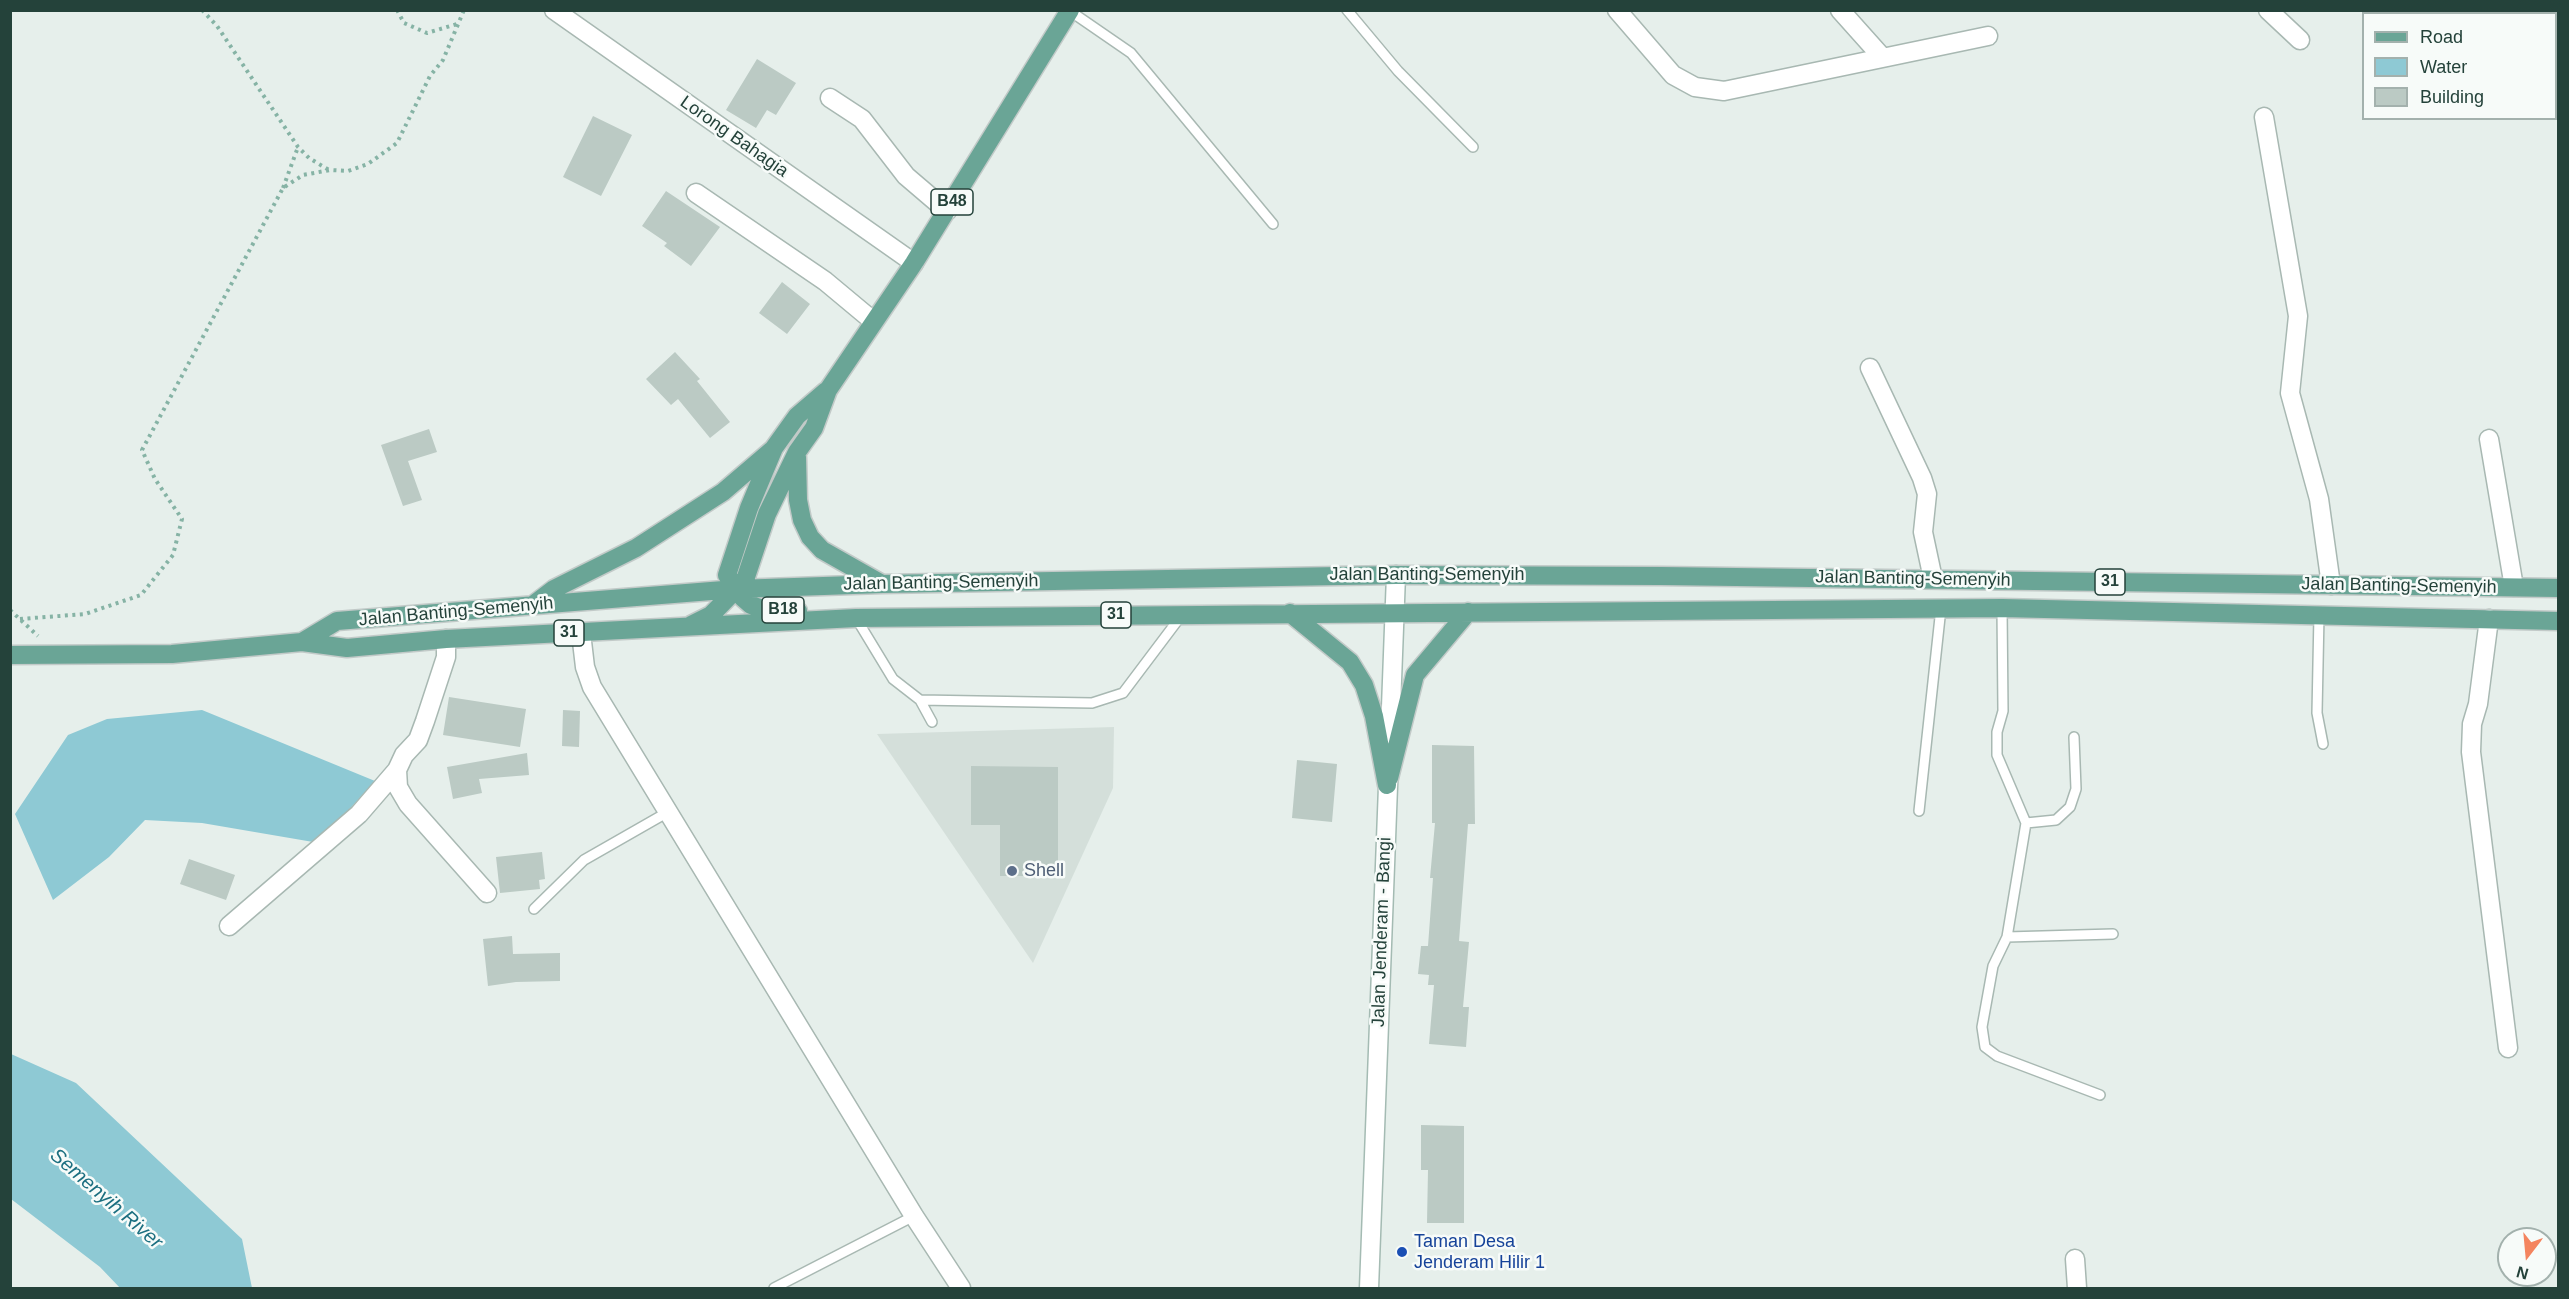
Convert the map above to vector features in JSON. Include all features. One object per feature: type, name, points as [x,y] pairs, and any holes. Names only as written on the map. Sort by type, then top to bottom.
[{"type":"main road","name":"B48","points":[[828,390],[797,416],[774,448],[749,508],[727,575],[736,589],[745,580],[767,514],[797,452],[814,428],[828,390],[914,263],[1070,11]]},
{"type":"main road","points":[[533,605],[554,589],[645,542],[723,492],[774,448]]},
{"type":"main road","points":[[797,452],[798,500],[802,520],[810,537],[822,550],[882,584]]},
{"type":"main road","name":"Jalan Banting-Semenyih","points":[[302,642],[337,621],[736,589],[882,584],[1396,575],[1934,579],[2559,588]]},
{"type":"main road","name":"B18","points":[[685,628],[711,615],[736,589],[752,605],[763,609],[802,611],[837,618]]},
{"type":"main road","name":"Jalan Banting-Semenyih","points":[[10,655],[172,654],[302,642],[347,648],[446,639],[685,628],[837,618],[2002,608],[2559,621]]},
{"type":"main road","points":[[1387,785],[1415,675],[1468,612]]},
{"type":"main road","points":[[1290,613],[1350,662],[1364,684],[1374,716],[1387,785]]},
{"type":"street","name":"Lorong Bahagia","points":[[554,10],[914,263]]},
{"type":"street","points":[[1617,10],[1673,75],[1695,87],[1724,91],[1988,36]]},
{"type":"street","points":[[1840,10],[1882,57]]},
{"type":"street","points":[[2268,10],[2300,40]]},
{"type":"street","points":[[830,98],[862,118],[906,176],[947,211]]},
{"type":"street","points":[[2264,117],[2298,316],[2290,393],[2319,499],[2331,585]]},
{"type":"street","points":[[696,193],[825,281],[873,321]]},
{"type":"street","points":[[1870,368],[1922,478],[1927,494],[1923,532],[1934,579]]},
{"type":"street","points":[[2489,440],[2514,587]]},
{"type":"street","name":"Jalan Jenderam - Bangi","points":[[1369,1288],[1396,575]]},
{"type":"street","points":[[2489,619],[2478,704],[2472,724],[2471,752],[2508,1048]]},
{"type":"street","points":[[581,633],[585,668],[592,687],[914,1216],[961,1288]]},
{"type":"street","points":[[229,926],[359,814],[397,770],[404,755],[418,740],[446,657],[446,639]]},
{"type":"street","points":[[397,770],[398,787],[408,804],[487,893]]},
{"type":"street","points":[[2075,1259],[2077,1288]]},
{"type":"lane","points":[[1347,10],[1398,71],[1473,147]]},
{"type":"lane","points":[[1070,11],[1131,53],[1273,224]]},
{"type":"lane","points":[[1918,811],[1941,608]]},
{"type":"lane","points":[[2002,608],[2002,711],[1997,732],[1996,755],[2026,823],[2007,937],[1993,966],[1982,1027],[1985,1047],[1997,1056],[2100,1095]]},
{"type":"lane","points":[[920,700],[1092,704],[1123,693],[1182,614]]},
{"type":"lane","points":[[2319,615],[2317,712],[2322,744]]},
{"type":"lane","points":[[856,618],[892,679],[920,700],[932,722]]},
{"type":"lane","points":[[2026,823],[2056,820],[2070,807],[2076,789],[2074,737]]},
{"type":"lane","points":[[534,909],[584,860],[668,812]]},
{"type":"lane","points":[[2007,937],[2113,934]]},
{"type":"lane","points":[[774,1288],[914,1216]]},
{"type":"path","points":[[202,10],[217,26],[298,147],[309,158],[330,170]]},
{"type":"path","points":[[397,10],[404,23],[427,33],[458,24]]},
{"type":"path","points":[[283,188],[303,174],[330,170],[348,171],[368,164],[397,143],[430,76],[443,60],[464,10]]},
{"type":"path","points":[[20,619],[86,614],[141,595],[172,555],[182,519],[155,479],[142,450],[283,188],[298,147]]},
{"type":"path","points":[[10,610],[58,655]]},
{"type":"shaded area","points":[[1114,727],[1113,788],[1033,963],[877,734]]},
{"type":"water","points":[[202,710],[375,781],[319,843],[202,823],[145,820],[109,857],[53,900],[15,814],[68,735],[107,719]]},
{"type":"water","name":"Semenyih River","points":[[11,1054],[76,1083],[242,1239],[252,1288],[120,1288],[100,1267],[11,1199]]},
{"type":"building","points":[[757,59],[796,83],[776,115],[767,110],[756,128],[726,110]]},
{"type":"building","points":[[593,116],[632,135],[601,196],[563,177]]},
{"type":"building","points":[[666,191],[720,227],[691,266],[664,246],[667,243],[642,226]]},
{"type":"building","points":[[782,282],[810,304],[787,334],[759,313]]},
{"type":"building","points":[[675,352],[700,379],[697,381],[730,422],[710,438],[678,399],[671,405],[646,379]]},
{"type":"building","points":[[429,429],[437,452],[408,461],[422,500],[403,506],[381,445]]},
{"type":"building","points":[[449,697],[526,709],[520,747],[443,735]]},
{"type":"building","points":[[563,710],[580,711],[579,747],[562,746]]},
{"type":"building","points":[[1432,745],[1474,746],[1475,824],[1468,824],[1459,941],[1469,942],[1463,1007],[1469,1007],[1466,1047],[1429,1044],[1434,985],[1428,985],[1429,975],[1418,974],[1421,946],[1428,946],[1433,878],[1430,878],[1435,823],[1432,823]]},
{"type":"building","points":[[527,753],[529,775],[479,779],[482,793],[453,799],[447,767]]},
{"type":"building","points":[[1297,760],[1337,764],[1332,822],[1292,818]]},
{"type":"building","points":[[971,766],[1058,767],[1058,876],[1000,876],[1000,825],[971,825]]},
{"type":"building","points":[[542,852],[545,879],[539,880],[540,889],[500,893],[496,857]]},
{"type":"building","points":[[189,859],[235,875],[226,900],[180,884]]},
{"type":"building","points":[[512,936],[513,954],[560,953],[560,981],[516,982],[488,986],[483,939]]},
{"type":"building","points":[[1421,1125],[1464,1126],[1464,1223],[1427,1223],[1428,1170],[1421,1170]]},
{"type":"place","name":"Shell","points":[[1012,871]]},
{"type":"place","name":"Taman Desa Jenderam Hilir 1","points":[[1402,1252]]}]
